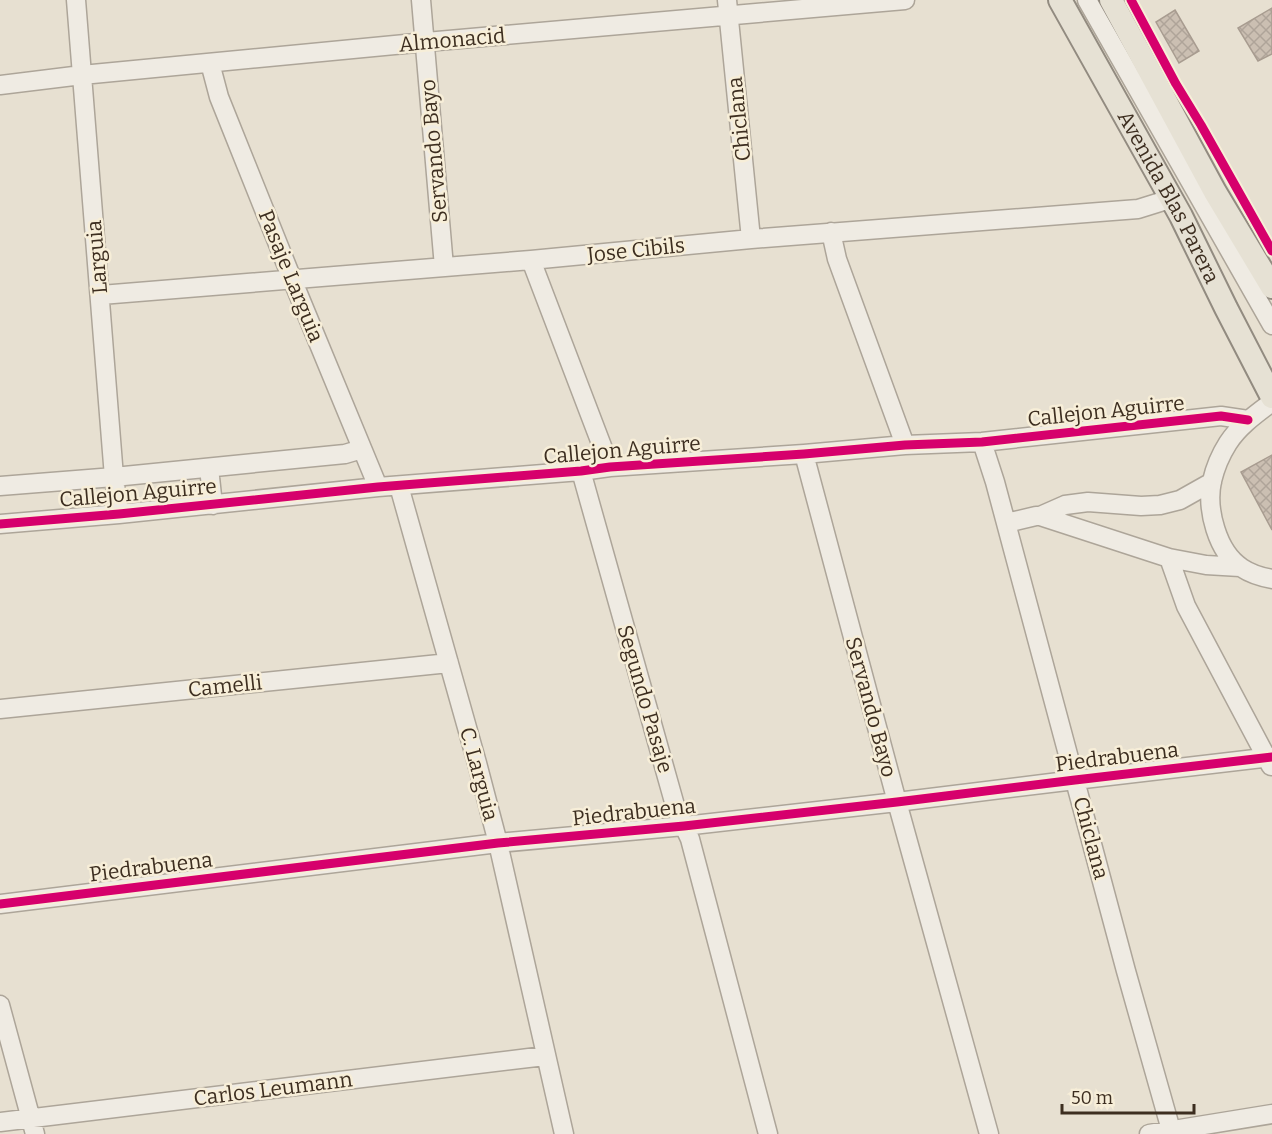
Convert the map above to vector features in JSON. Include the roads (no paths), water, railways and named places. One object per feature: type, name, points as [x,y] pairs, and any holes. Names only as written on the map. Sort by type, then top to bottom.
[{"type":"main road","name":"Avenida Blas Parera","points":[[1060,0],[1181,216],[1272,397]]},
{"type":"main road","points":[[1111,0],[1215,192],[1272,287]]},
{"type":"street","name":"Larguia","points":[[76,0],[114,477],[119,514]]},
{"type":"street","name":"Servando Bayo","points":[[421,0],[444,267]]},
{"type":"street","name":"Almonacid","points":[[0,85],[426,42],[728,8],[905,0]]},
{"type":"street","points":[[1087,0],[1272,325]]},
{"type":"street","name":"Chiclana","points":[[728,8],[751,239]]},
{"type":"street","name":"Pasaje Larguia","points":[[210,63],[219,97],[378,487]]},
{"type":"street","name":"Jose Cibils","points":[[101,295],[531,260],[831,232],[1138,209],[1170,199]]},
{"type":"street","points":[[831,232],[837,258],[905,445]]},
{"type":"street","points":[[531,260],[610,467]]},
{"type":"street","points":[[1272,402],[1248,420],[1229,442],[1218,462],[1212,482],[1211,500],[1217,534],[1225,550],[1240,567],[1254,575],[1272,579]]},
{"type":"street","name":"Callejon Aguirre","points":[[0,524],[610,467],[905,445],[982,442],[1221,417],[1248,420]]},
{"type":"street","name":"Chiclana","points":[[982,442],[995,482],[1171,1130]]},
{"type":"street","name":"Callejon Aguirre","points":[[0,486],[209,468],[345,454],[363,449]]},
{"type":"street","name":"Servando Bayo","points":[[804,454],[989,1134]]},
{"type":"street","points":[[209,468],[213,504]]},
{"type":"street","name":"Segundo Pasaje","points":[[581,471],[676,808],[690,839],[768,1134]]},
{"type":"street","points":[[1006,523],[1040,516],[1065,506],[1088,502],[1160,505],[1180,500],[1212,482]]},
{"type":"street","name":"C. Larguia","points":[[399,486],[498,843],[564,1134]]},
{"type":"street","points":[[1040,516],[1169,558],[1206,565],[1240,567]]},
{"type":"street","points":[[1169,558],[1186,606],[1270,761]]},
{"type":"street","name":"Camelli","points":[[0,709],[449,663]]},
{"type":"street","name":"Piedrabuena","points":[[0,904],[498,843],[1270,761]]},
{"type":"street","points":[[0,1005],[32,1126]]},
{"type":"street","name":"Carlos Leumann","points":[[0,1122],[32,1126],[545,1056]]},
{"type":"street","points":[[1149,1134],[1272,1114]]}]
